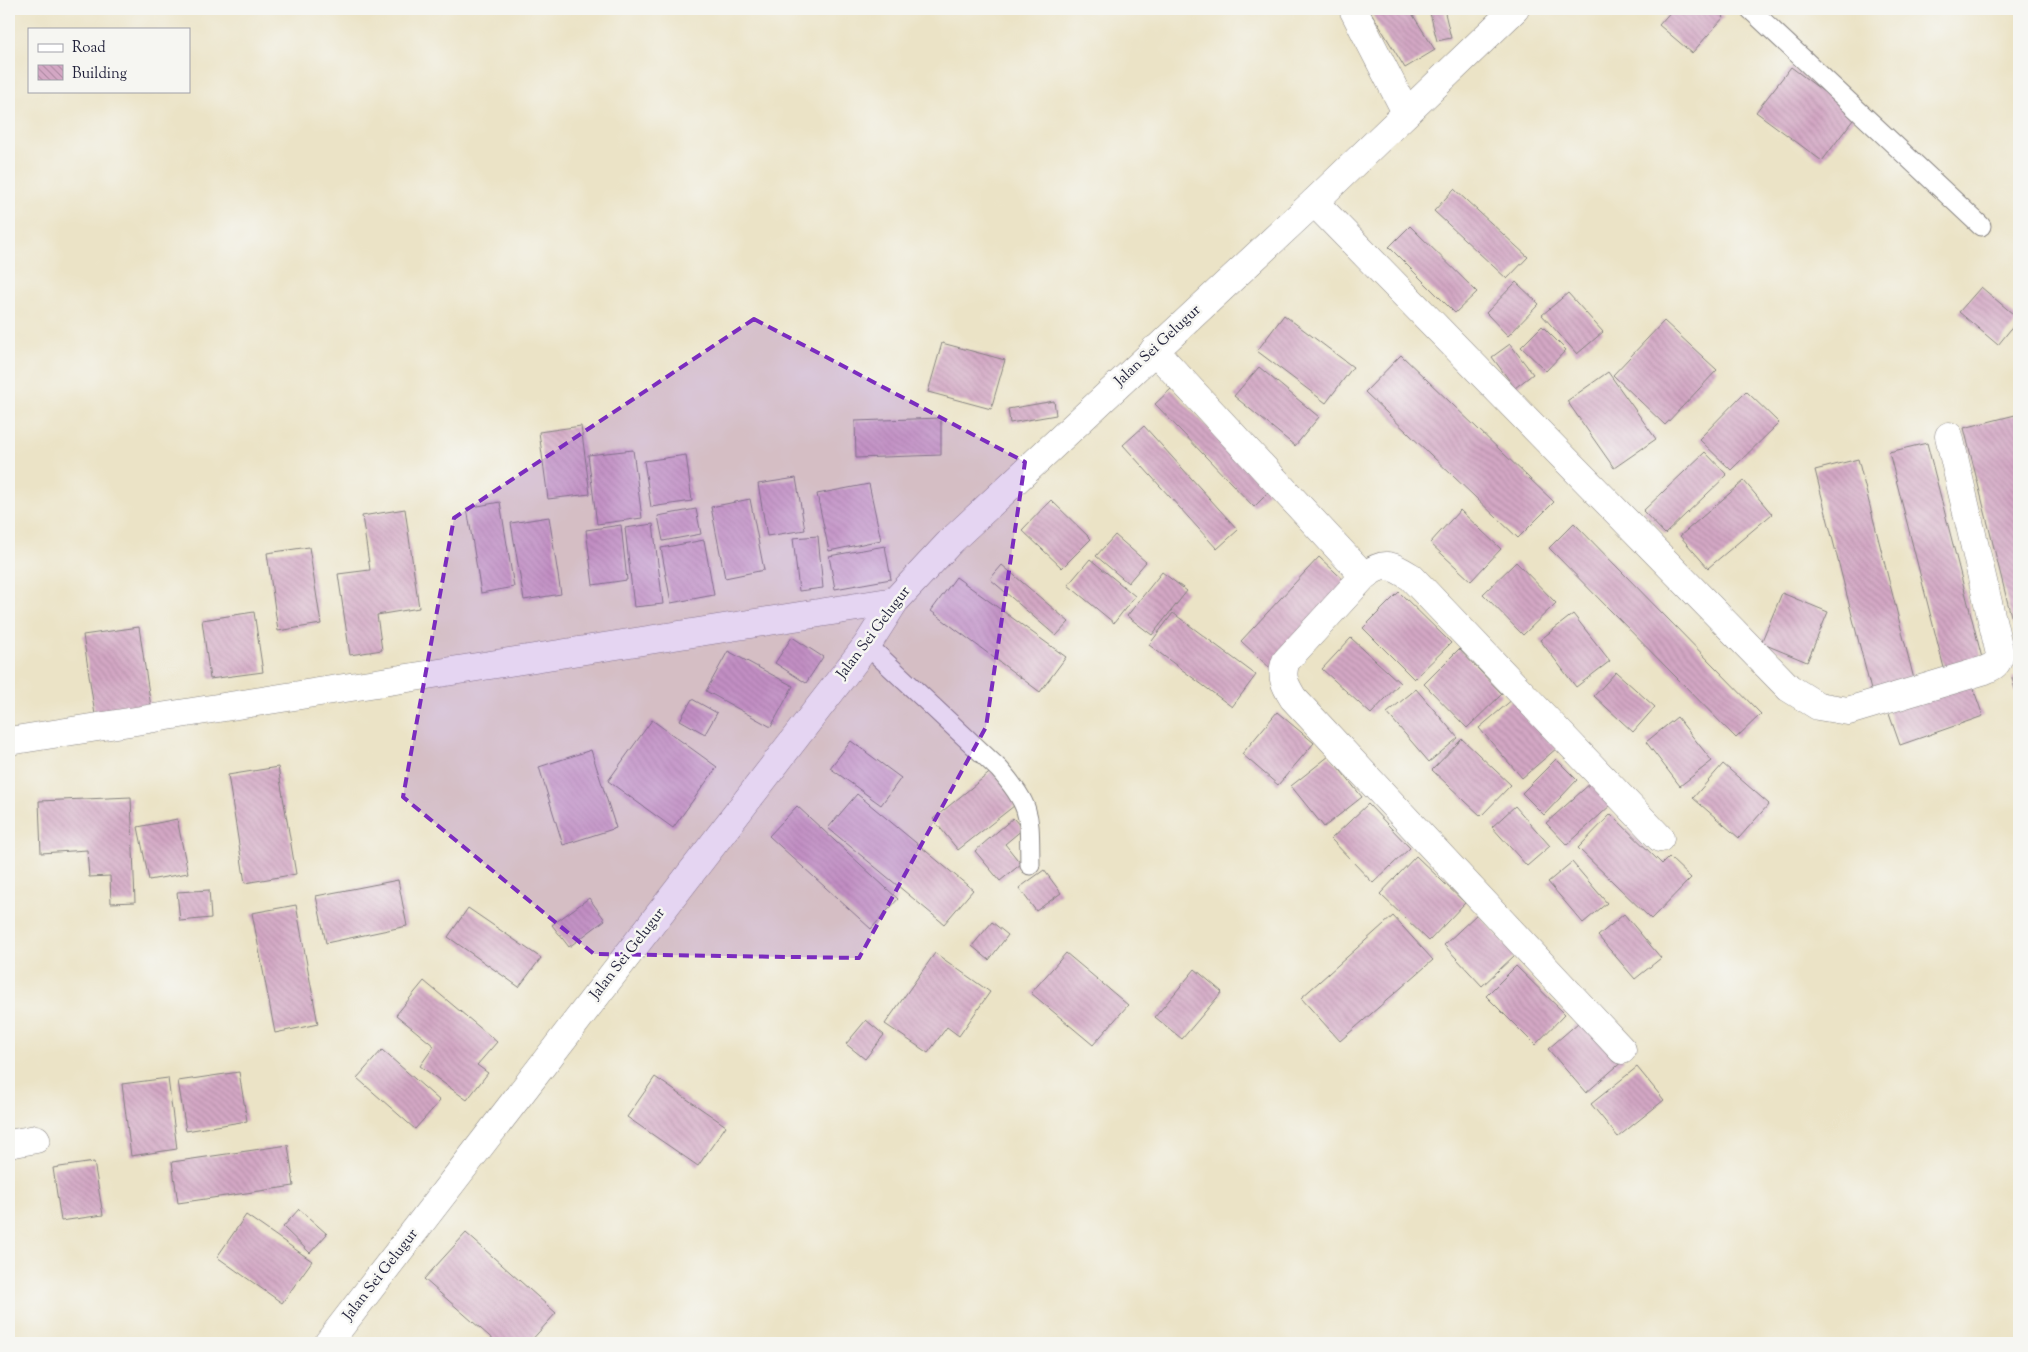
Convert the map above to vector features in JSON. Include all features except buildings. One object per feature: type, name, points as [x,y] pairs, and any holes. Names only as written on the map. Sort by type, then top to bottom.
[{"type":"street","points":[[1354,9],[1406,112]]},
{"type":"street","name":"Jalan Sei Gelugur","points":[[328,1343],[867,645],[895,601],[950,542],[1314,202],[1508,12]]},
{"type":"street","points":[[1314,202],[1788,688],[1818,706],[1848,711],[1985,670],[1994,666],[1999,660],[2000,654],[1949,436]]},
{"type":"street","points":[[1154,350],[1364,576]]},
{"type":"street","points":[[1622,1050],[1293,698],[1284,683],[1282,671],[1286,661],[1364,576],[1377,566],[1394,567],[1411,577],[1660,838]]},
{"type":"street","points":[[9,741],[895,601]]},
{"type":"street","points":[[9,1144],[36,1139]]},
{"type":"lane","points":[[1750,9],[1981,226]]},
{"type":"lane","points":[[867,645],[999,769],[1018,790],[1028,814],[1030,865]]},
{"type":"highlighted area","points":[[754,319],[1025,462],[986,727],[859,958],[594,954],[403,797],[454,518]]}]
